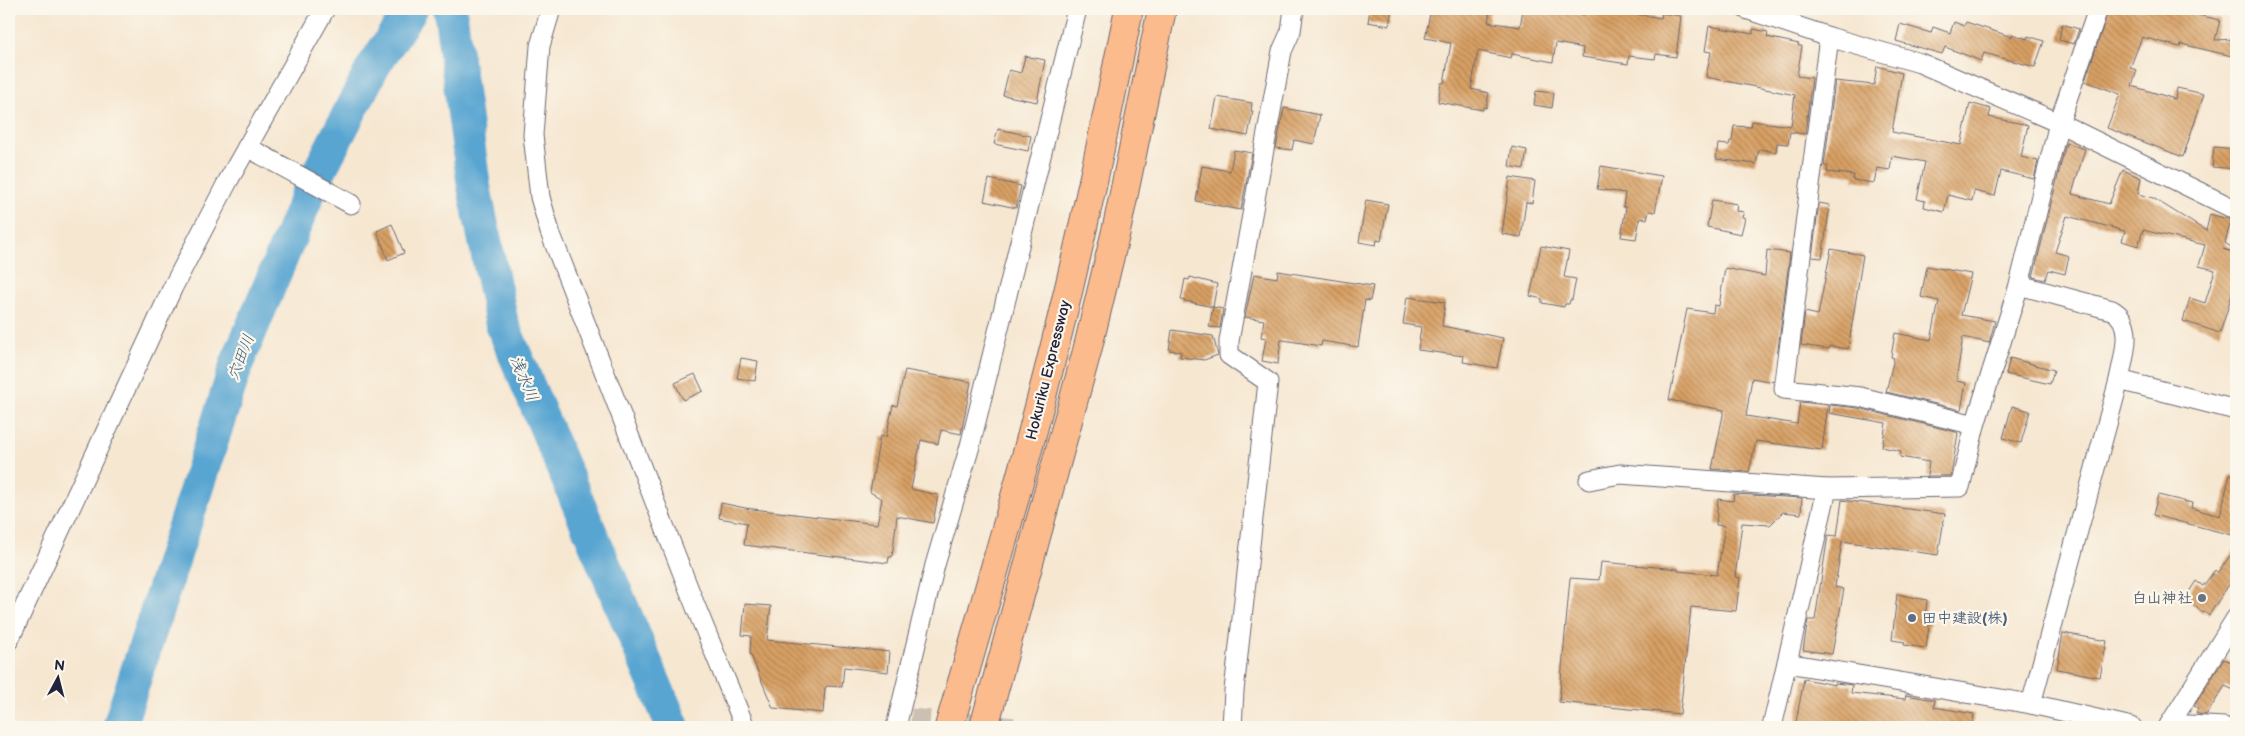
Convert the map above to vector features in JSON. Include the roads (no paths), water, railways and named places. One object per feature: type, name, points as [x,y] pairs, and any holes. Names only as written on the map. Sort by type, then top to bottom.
[{"type":"highway","name":"Hokuriku Expressway","points":[[949,727],[1015,497],[1056,344],[1086,217],[1129,9]]},
{"type":"highway","points":[[984,727],[1087,351],[1117,227],[1162,9]]},
{"type":"street","points":[[9,640],[174,287],[325,9]]},
{"type":"street","points":[[551,9],[540,46],[533,135],[540,197],[553,241],[695,605],[745,727]]},
{"type":"street","points":[[902,720],[935,565],[970,446],[1077,9]]},
{"type":"street","points":[[1232,727],[1234,690],[1268,382],[1229,355],[1228,341],[1282,51],[1290,31],[1294,9]]},
{"type":"street","points":[[1746,9],[1828,37],[1920,63],[2059,123],[2236,210]]},
{"type":"street","points":[[1589,480],[1620,474],[1827,489],[1960,487],[1975,425],[2019,285],[2059,123],[2098,9]]},
{"type":"street","points":[[1828,37],[1784,389],[1860,397],[1975,425]]},
{"type":"street","points":[[250,148],[351,204]]},
{"type":"street","points":[[2019,285],[2112,310],[2120,314],[2127,332],[2119,380],[2031,704]]},
{"type":"street","points":[[2119,380],[2236,410]]},
{"type":"street","points":[[1772,727],[1827,489]]},
{"type":"street","points":[[2169,726],[2236,618]]},
{"type":"street","points":[[1787,663],[2031,704],[2132,727]]},
{"type":"street","points":[[2169,726],[2224,727]]},
{"type":"waterway","name":"穴田川","points":[[119,727],[237,363],[312,185],[373,67],[411,9]]},
{"type":"waterway","name":"浅水川","points":[[450,9],[474,187],[502,324],[673,727]]},
{"type":"tunnel","points":[[911,718],[1016,727]]},
{"type":"place","name":"白山神社","points":[[2202,598]]},
{"type":"place","name":"田中建設(株)","points":[[1912,618]]}]
